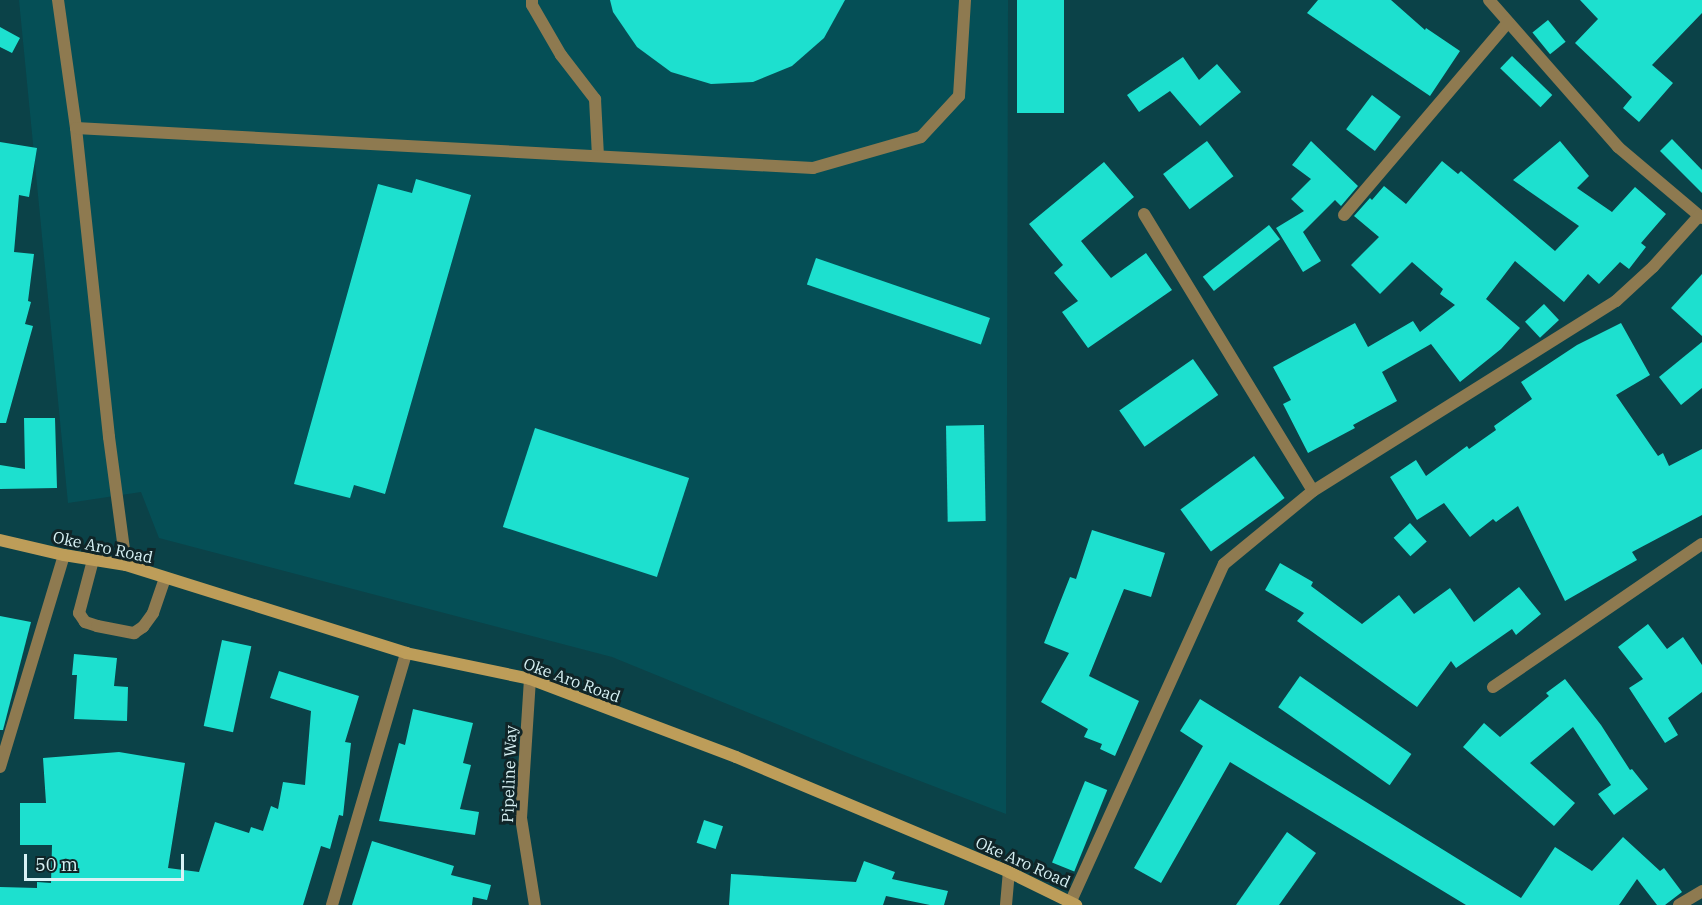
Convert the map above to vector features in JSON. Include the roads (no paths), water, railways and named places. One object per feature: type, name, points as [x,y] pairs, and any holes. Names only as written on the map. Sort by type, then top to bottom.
[{"type":"main road","name":"Oke Aro Road","points":[[0,540],[64,555],[126,565],[406,653],[530,679],[736,757],[1009,872],[1073,903]]},
{"type":"street","points":[[58,0],[76,128],[109,437],[126,565]]},
{"type":"street","points":[[532,0],[532,5],[561,55],[595,99],[598,156]]},
{"type":"street","points":[[76,128],[813,168],[921,137],[959,96],[965,0]]},
{"type":"street","points":[[1073,903],[1224,564],[1313,491],[1616,301],[1653,267],[1701,217],[1617,147],[1489,0]]},
{"type":"street","points":[[1344,216],[1508,22]]},
{"type":"street","points":[[1144,214],[1313,491]]},
{"type":"street","points":[[1493,687],[1702,544]]},
{"type":"street","points":[[0,767],[64,555]]},
{"type":"street","points":[[93,560],[79,613],[85,622],[91,624],[134,633],[143,627],[153,613],[165,578]]},
{"type":"street","points":[[332,905],[406,653]]},
{"type":"street","name":"Pipeline Way","points":[[530,679],[520,818],[535,905]]},
{"type":"street","points":[[1006,905],[1009,872]]},
{"type":"street","points":[[1679,905],[1702,891]]}]
